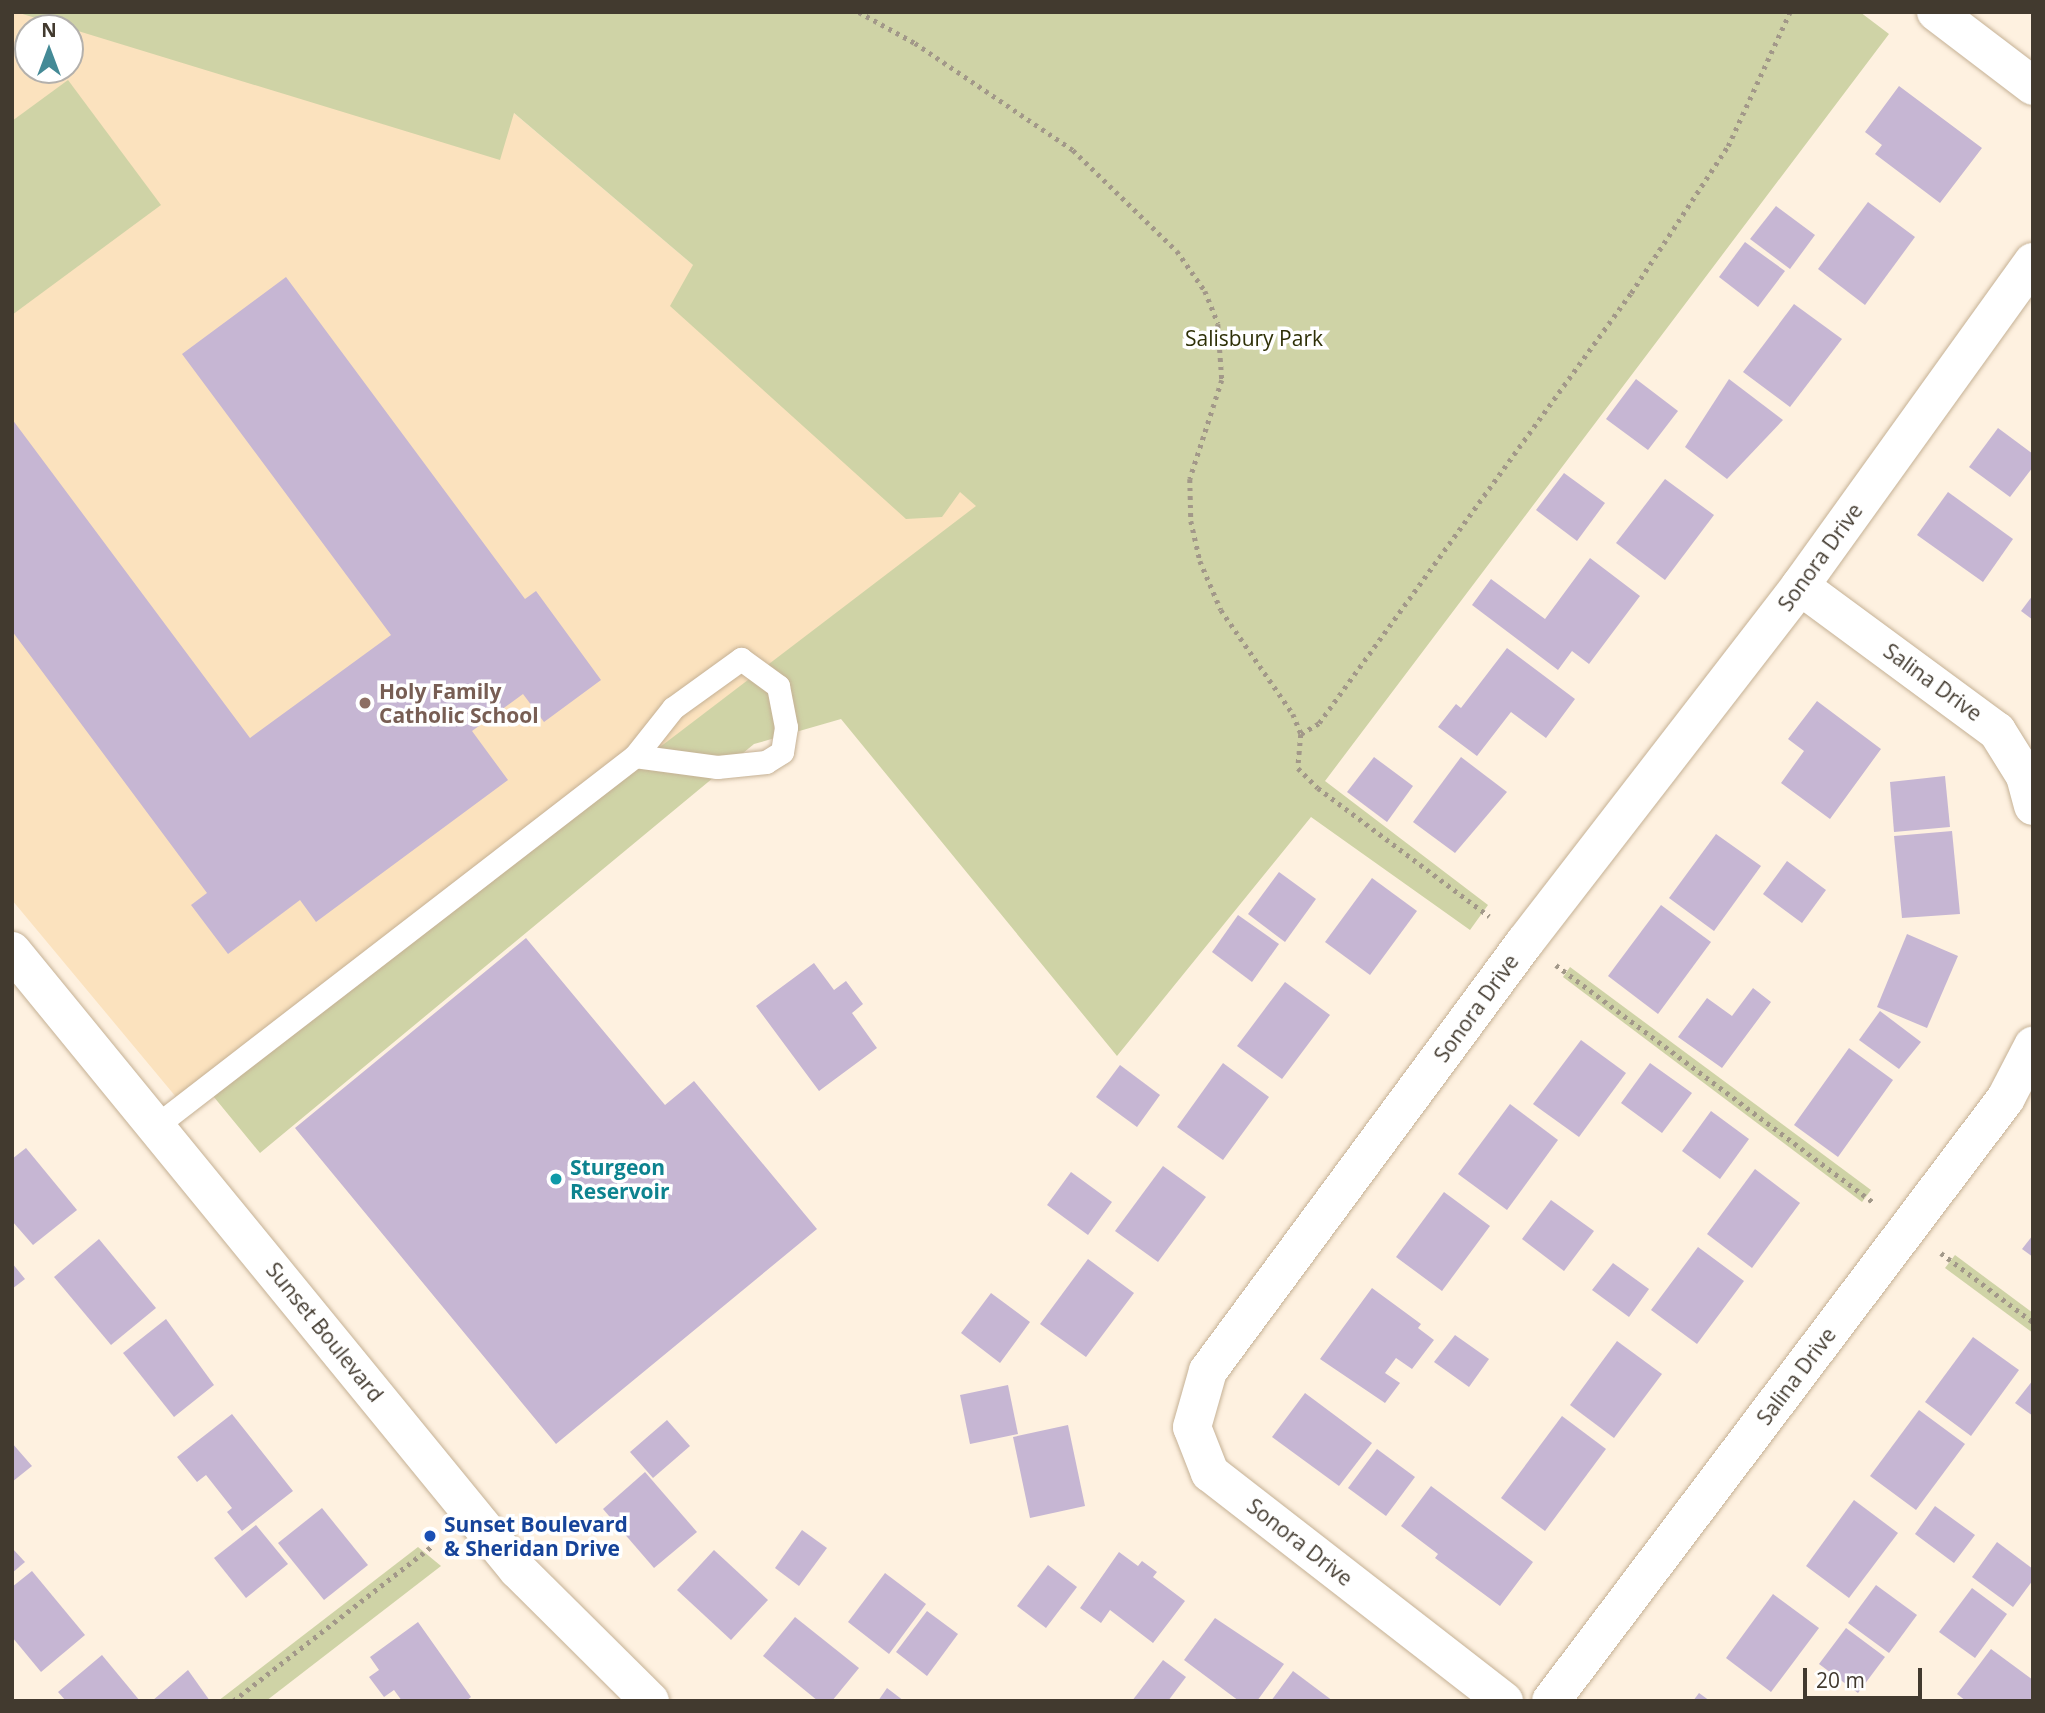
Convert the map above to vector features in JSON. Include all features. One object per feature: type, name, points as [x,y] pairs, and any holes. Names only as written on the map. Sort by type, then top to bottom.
[{"type":"street","points":[[1936,12],[2033,86]]},
{"type":"street","name":"Sonora Drive","points":[[1504,1701],[1210,1473],[1192,1427],[1208,1371],[1525,942],[1800,586],[2033,262]]},
{"type":"street","name":"Salina Drive","points":[[1800,586],[1997,731],[2025,776],[2033,806]]},
{"type":"street","name":"Sunset Boulevard","points":[[12,951],[158,1125],[518,1570],[650,1701]]},
{"type":"street","name":"Salina Drive","points":[[1551,1701],[2006,1098],[2033,1046]]},
{"type":"lane","points":[[158,1125],[635,756],[673,708],[741,659],[778,687],[786,727],[782,752],[766,762],[717,767],[635,756]]},
{"type":"path","points":[[859,12],[915,43],[1073,150],[1177,251],[1205,291],[1218,324],[1222,380],[1190,479],[1191,521],[1200,561],[1221,610],[1293,714],[1301,734],[1298,768],[1318,788],[1489,916]]},
{"type":"path","points":[[1301,734],[1319,723],[1645,272],[1728,146],[1790,12]]},
{"type":"path","points":[[1556,965],[1874,1203]]},
{"type":"path","points":[[1941,1253],[2033,1322]]},
{"type":"path","points":[[233,1701],[431,1547]]},
{"type":"shaded area","name":"Holy Family Catholic School","points":[[12,12],[395,12],[977,506],[186,1109],[12,900]]},
{"type":"green space","name":"Salisbury Park","points":[[16,12],[1860,12],[1889,34],[1325,781],[1488,905],[1470,930],[1311,817],[1117,1056],[841,719],[754,744],[260,1153],[209,1091],[976,506],[960,492],[942,517],[906,519],[670,306],[693,265],[514,113],[500,160],[84,33],[84,14]]},
{"type":"green space","points":[[63,84],[71,84],[161,205],[12,315],[12,121]]},
{"type":"green space","points":[[1570,967],[1871,1190],[1862,1202],[1563,977]]},
{"type":"green space","points":[[1955,1255],[2033,1313],[2033,1333],[1945,1268]]},
{"type":"green space","points":[[418,1547],[441,1566],[266,1701],[218,1701]]},
{"type":"building","points":[[1899,86],[1982,148],[1940,203],[1875,154],[1882,145],[1865,132]]},
{"type":"building","points":[[1868,202],[1915,237],[1865,305],[1818,269]]},
{"type":"building","points":[[1776,206],[1815,235],[1790,269],[1750,239]]},
{"type":"building","points":[[1745,242],[1785,271],[1758,307],[1719,277]]},
{"type":"building","points":[[286,277],[525,599],[536,591],[601,680],[544,722],[523,694],[472,731],[508,780],[316,922],[300,900],[228,954],[191,905],[207,893],[12,631],[12,419],[250,738],[391,635],[182,354]]},
{"type":"building","points":[[1794,304],[1842,339],[1790,407],[1743,372]]},
{"type":"building","points":[[1636,379],[1678,411],[1648,450],[1606,419]]},
{"type":"building","points":[[1729,379],[1783,420],[1727,479],[1685,447]]},
{"type":"building","points":[[1998,428],[2033,454],[2033,467],[2010,497],[1969,467]]},
{"type":"building","points":[[1564,473],[1605,503],[1577,541],[1536,510]]},
{"type":"building","points":[[1665,479],[1714,515],[1665,580],[1616,543]]},
{"type":"building","points":[[1948,492],[2013,539],[1983,582],[1917,535]]},
{"type":"building","points":[[1590,558],[1640,596],[1589,664],[1572,651],[1558,670],[1472,605],[1491,579],[1545,619]]},
{"type":"building","points":[[2033,595],[2033,620],[2021,611]]},
{"type":"building","points":[[1507,648],[1575,699],[1546,738],[1511,712],[1477,756],[1438,727],[1456,704],[1461,708]]},
{"type":"building","points":[[1817,701],[1881,749],[1830,819],[1781,783],[1804,751],[1788,739]]},
{"type":"building","points":[[1374,757],[1413,786],[1387,822],[1347,792]]},
{"type":"building","points":[[1461,757],[1507,792],[1455,853],[1413,822]]},
{"type":"building","points":[[1945,776],[1950,827],[1894,832],[1890,782]]},
{"type":"building","points":[[1952,831],[1960,914],[1902,918],[1894,836]]},
{"type":"building","points":[[1716,834],[1761,866],[1714,931],[1669,898]]},
{"type":"building","points":[[1787,861],[1826,890],[1802,923],[1763,894]]},
{"type":"building","points":[[1279,872],[1316,899],[1285,942],[1248,914]]},
{"type":"building","points":[[1372,878],[1417,911],[1370,975],[1325,942]]},
{"type":"building","points":[[1661,905],[1711,942],[1658,1014],[1608,976]]},
{"type":"building","points":[[1238,915],[1279,944],[1252,982],[1212,952]]},
{"type":"building","points":[[1907,934],[1958,956],[1927,1028],[1877,1007]]},
{"type":"building","name":"Sturgeon Reservoir","points":[[526,938],[665,1105],[694,1081],[817,1229],[556,1444],[295,1128]]},
{"type":"building","points":[[814,963],[834,990],[846,981],[863,1004],[852,1013],[877,1048],[819,1091],[756,1006]]},
{"type":"building","points":[[1285,982],[1330,1015],[1282,1079],[1237,1046]]},
{"type":"building","points":[[1753,988],[1771,1002],[1722,1068],[1678,1037],[1707,998],[1732,1016]]},
{"type":"building","points":[[1880,1011],[1921,1042],[1899,1069],[1859,1040]]},
{"type":"building","points":[[1581,1040],[1626,1073],[1579,1137],[1533,1104]]},
{"type":"building","points":[[1849,1048],[1893,1080],[1838,1157],[1794,1125]]},
{"type":"building","points":[[1223,1063],[1269,1097],[1223,1160],[1177,1127]]},
{"type":"building","points":[[1650,1063],[1692,1093],[1662,1133],[1621,1103]]},
{"type":"building","points":[[1120,1065],[1160,1095],[1137,1127],[1096,1097]]},
{"type":"building","points":[[1510,1104],[1558,1140],[1507,1210],[1458,1174]]},
{"type":"building","points":[[1711,1111],[1749,1139],[1720,1179],[1682,1151]]},
{"type":"building","points":[[26,1148],[77,1210],[33,1245],[12,1221],[12,1159]]},
{"type":"building","points":[[1163,1166],[1206,1197],[1158,1262],[1115,1231]]},
{"type":"building","points":[[1755,1169],[1800,1203],[1752,1268],[1707,1234]]},
{"type":"building","points":[[1071,1172],[1112,1202],[1088,1235],[1047,1205]]},
{"type":"building","points":[[1444,1192],[1490,1226],[1442,1291],[1396,1257]]},
{"type":"building","points":[[1551,1200],[1594,1231],[1564,1271],[1522,1239]]},
{"type":"building","points":[[2033,1235],[2033,1257],[2022,1249]]},
{"type":"building","points":[[99,1239],[156,1308],[111,1345],[54,1277]]},
{"type":"building","points":[[1698,1247],[1744,1281],[1697,1344],[1651,1310]]},
{"type":"building","points":[[1088,1259],[1134,1293],[1086,1357],[1040,1324]]},
{"type":"building","points":[[12,1263],[25,1279],[12,1289]]},
{"type":"building","points":[[1613,1263],[1649,1289],[1629,1317],[1592,1290]]},
{"type":"building","points":[[1372,1288],[1421,1324],[1418,1328],[1434,1340],[1412,1369],[1396,1358],[1385,1373],[1400,1383],[1385,1403],[1320,1359]]},
{"type":"building","points":[[991,1293],[1030,1322],[1000,1363],[961,1333]]},
{"type":"building","points":[[166,1319],[214,1385],[174,1417],[123,1353]]},
{"type":"building","points":[[1455,1335],[1489,1359],[1469,1387],[1434,1362]]},
{"type":"building","points":[[1973,1337],[2019,1370],[1971,1436],[1925,1402]]},
{"type":"building","points":[[1617,1341],[1662,1374],[1614,1438],[1570,1405]]},
{"type":"building","points":[[2033,1380],[2033,1416],[2015,1403]]},
{"type":"building","points":[[1008,1385],[1018,1434],[970,1444],[960,1395]]},
{"type":"building","points":[[1305,1393],[1372,1443],[1339,1486],[1272,1437]]},
{"type":"building","points":[[1919,1410],[1965,1444],[1916,1510],[1870,1476]]},
{"type":"building","points":[[232,1414],[293,1491],[242,1531],[227,1512],[232,1508],[206,1475],[197,1482],[177,1457]]},
{"type":"building","points":[[1562,1416],[1606,1449],[1545,1531],[1501,1498]]},
{"type":"building","points":[[667,1420],[690,1446],[653,1478],[630,1452]]},
{"type":"building","points":[[1068,1425],[1085,1506],[1030,1518],[1013,1437]]},
{"type":"building","points":[[12,1443],[32,1466],[12,1482]]},
{"type":"building","points":[[1377,1449],[1415,1477],[1386,1516],[1348,1488]]},
{"type":"building","points":[[645,1472],[697,1532],[654,1568],[603,1509]]},
{"type":"building","points":[[1431,1486],[1533,1562],[1500,1606],[1435,1558],[1438,1554],[1401,1526]]},
{"type":"building","points":[[1854,1500],[1898,1533],[1849,1598],[1806,1566]]},
{"type":"building","points":[[1935,1506],[1975,1535],[1954,1563],[1915,1534]]},
{"type":"building","points":[[322,1508],[368,1565],[324,1600],[278,1543]]},
{"type":"building","points":[[256,1525],[288,1564],[246,1598],[214,1558]]},
{"type":"building","points":[[802,1530],[827,1548],[799,1586],[775,1568]]},
{"type":"building","points":[[1997,1542],[2033,1569],[2033,1580],[2013,1607],[1972,1577]]},
{"type":"building","points":[[12,1548],[25,1562],[12,1573]]},
{"type":"building","points":[[714,1550],[768,1600],[731,1640],[677,1590]]},
{"type":"building","points":[[1119,1552],[1138,1566],[1142,1561],[1157,1572],[1153,1577],[1185,1601],[1153,1643],[1110,1610],[1101,1623],[1080,1608]]},
{"type":"building","points":[[1048,1565],[1077,1587],[1046,1628],[1017,1606]]},
{"type":"building","points":[[32,1571],[85,1635],[41,1672],[12,1637],[12,1587]]},
{"type":"building","points":[[885,1573],[926,1604],[889,1654],[848,1622]]},
{"type":"building","points":[[1876,1585],[1917,1615],[1889,1653],[1848,1623]]},
{"type":"building","points":[[1972,1588],[2007,1614],[1975,1658],[1939,1632]]},
{"type":"building","points":[[1773,1594],[1819,1628],[1771,1692],[1726,1658]]},
{"type":"building","points":[[927,1611],[958,1634],[927,1676],[896,1652]]},
{"type":"building","points":[[795,1617],[859,1668],[832,1701],[818,1701],[763,1656]]},
{"type":"building","points":[[1215,1618],[1284,1664],[1257,1701],[1239,1701],[1184,1660]]},
{"type":"building","points":[[418,1622],[471,1697],[466,1701],[402,1701],[394,1690],[384,1697],[369,1677],[379,1670],[370,1657]]},
{"type":"building","points":[[1846,1628],[1885,1657],[1858,1693],[1819,1664]]},
{"type":"building","points":[[1991,1649],[2033,1680],[2033,1701],[1966,1701],[1957,1694]]},
{"type":"building","points":[[102,1655],[140,1701],[66,1701],[58,1692]]},
{"type":"building","points":[[1163,1660],[1186,1677],[1168,1701],[1132,1701]]},
{"type":"building","points":[[188,1670],[210,1701],[152,1701]]},
{"type":"building","points":[[1293,1671],[1333,1701],[1271,1701]]},
{"type":"building","points":[[887,1688],[904,1701],[878,1701]]},
{"type":"building","points":[[1699,1693],[1710,1701],[1693,1701]]},
{"type":"place","name":"Holy Family Catholic School","points":[[365,703]]},
{"type":"place","name":"Sturgeon Reservoir","points":[[556,1179]]},
{"type":"place","name":"Sunset Boulevard & Sheridan Drive","points":[[430,1536]]}]
